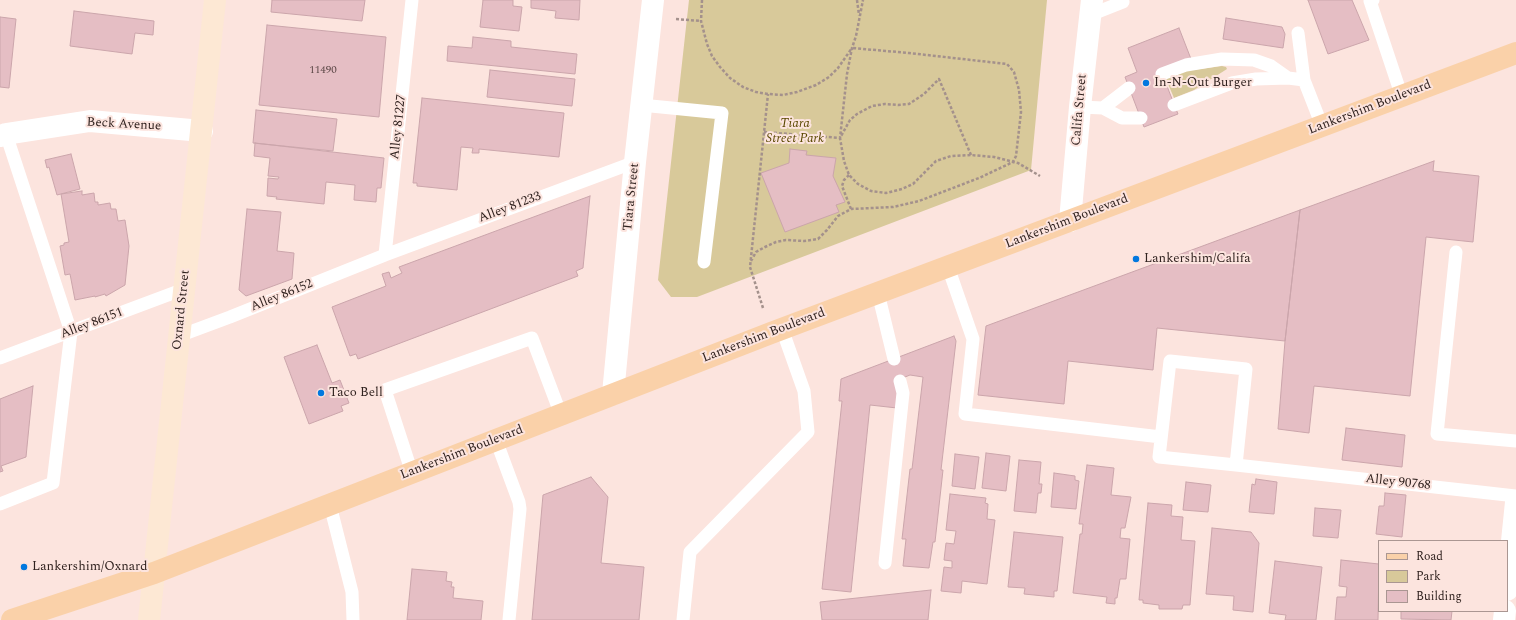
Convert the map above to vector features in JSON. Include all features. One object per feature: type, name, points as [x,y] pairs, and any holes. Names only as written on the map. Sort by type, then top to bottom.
[{"type":"main road","name":"Oxnard Street","points":[[149,620],[215,0]]},
{"type":"main road","name":"Lankershim Boulevard","points":[[12,620],[154,573],[776,331],[1516,53]]},
{"type":"street","name":"Tiara Street","points":[[613,394],[652,0]]},
{"type":"street","name":"Califa Street","points":[[1070,221],[1091,7]]},
{"type":"street","name":"Beck Avenue","points":[[3,135],[90,121],[202,132]]},
{"type":"street","points":[[1508,580],[1516,502]]},
{"type":"lane","name":"Alley 81227","points":[[385,255],[412,0]]},
{"type":"lane","points":[[1373,0],[1370,1],[1402,97]]},
{"type":"lane","points":[[1091,7],[1123,2]]},
{"type":"lane","points":[[1298,33],[1304,80],[1322,126]]},
{"type":"lane","points":[[1162,74],[1186,65],[1222,59],[1254,60],[1271,66],[1288,78]]},
{"type":"lane","points":[[1174,105],[1232,83],[1256,79],[1288,78],[1304,80]]},
{"type":"lane","points":[[1103,108],[1129,88]]},
{"type":"lane","points":[[641,105],[722,112],[704,262]]},
{"type":"lane","points":[[1080,107],[1103,108],[1122,118],[1141,118]]},
{"type":"lane","points":[[0,504],[53,483],[71,332],[3,135]]},
{"type":"lane","name":"Alley 81233","points":[[385,255],[635,162]]},
{"type":"lane","points":[[1456,252],[1437,434],[1516,441]]},
{"type":"lane","name":"Alley 86152","points":[[179,336],[385,255]]},
{"type":"lane","points":[[948,267],[973,339],[965,414],[1161,437],[1170,361],[1246,369],[1236,465]]},
{"type":"lane","name":"Alley 86151","points":[[0,358],[184,289]]},
{"type":"lane","points":[[878,293],[894,359]]},
{"type":"lane","points":[[683,620],[690,552],[808,432],[804,392],[776,331]]},
{"type":"lane","points":[[412,473],[385,390],[532,338],[560,416]]},
{"type":"lane","points":[[885,563],[902,393],[900,381]]},
{"type":"lane","name":"Alley 90768","points":[[1161,437],[1159,457],[1516,496]]},
{"type":"lane","points":[[496,440],[519,502],[520,509],[509,620]]},
{"type":"lane","points":[[330,505],[352,592],[353,620]]},
{"type":"path","points":[[702,0],[701,21],[706,44],[712,56],[725,73],[743,87],[768,94],[790,93],[816,85],[834,72],[852,48]]},
{"type":"path","points":[[857,0],[859,20]]},
{"type":"path","points":[[863,0],[856,36],[846,74],[840,138],[844,161],[849,175],[858,184],[871,191],[886,193],[902,189],[912,184],[936,161],[951,156],[970,155],[1018,163],[1040,176]]},
{"type":"path","points":[[751,261],[756,252],[776,242],[786,240],[804,241],[818,239],[838,216],[851,209],[893,207],[919,200],[979,178],[1013,162],[1016,156],[1021,112],[1019,90],[1014,72],[1007,64],[852,48]]},
{"type":"path","points":[[840,138],[850,120],[857,114],[872,106],[885,104],[909,104],[924,94],[939,79],[970,155]]},
{"type":"path","points":[[768,94],[750,267],[776,331]]},
{"type":"path","points":[[764,132],[840,138]]},
{"type":"path","points":[[849,175],[844,180],[842,186],[851,209]]},
{"type":"green space","name":"Tiara Street Park","points":[[689,0],[1047,0],[1031,170],[697,297],[671,297],[658,280]]},
{"type":"green space","points":[[1222,66],[1226,67],[1227,69],[1194,90],[1174,98],[1166,79],[1185,71]]},
{"type":"building","points":[[272,0],[365,0],[362,21],[271,12]]},
{"type":"building","points":[[483,0],[513,0],[513,6],[522,7],[519,31],[480,27]]},
{"type":"building","points":[[531,0],[580,0],[579,20],[555,18],[556,11],[531,8]]},
{"type":"building","points":[[1308,0],[1352,0],[1369,40],[1328,54]]},
{"type":"building","points":[[74,11],[154,21],[153,35],[135,33],[132,54],[70,46]]},
{"type":"building","points":[[0,17],[16,19],[9,88],[0,87]]},
{"type":"building","points":[[1226,18],[1282,27],[1285,34],[1283,48],[1223,39]]},
{"type":"building","points":[[267,25],[386,37],[379,117],[259,105]]},
{"type":"building","name":"In-N-Out Burger","points":[[1179,28],[1191,59],[1161,71],[1178,114],[1144,127],[1125,77],[1137,72],[1128,48]]},
{"type":"building","points":[[473,37],[511,41],[511,47],[577,54],[575,74],[447,61],[448,46],[472,48]]},
{"type":"building","points":[[490,70],[575,79],[572,106],[487,97]]},
{"type":"building","points":[[422,98],[564,113],[559,157],[479,149],[479,153],[472,153],[473,148],[461,147],[457,190],[417,186],[417,183],[413,183]]},
{"type":"building","points":[[256,110],[337,119],[333,151],[253,143]]},
{"type":"building","points":[[255,143],[384,158],[381,188],[377,188],[376,202],[354,200],[355,185],[326,182],[324,204],[276,199],[277,197],[267,196],[268,178],[278,179],[279,177],[268,176],[270,158],[254,156]]},
{"type":"building","points":[[790,149],[807,151],[806,155],[836,158],[833,176],[845,202],[836,205],[839,212],[785,232],[761,173],[789,163]]},
{"type":"building","points":[[71,154],[80,189],[57,195],[49,167],[47,168],[45,160]]},
{"type":"building","points":[[1434,161],[1433,171],[1479,176],[1473,242],[1426,237],[1410,396],[1314,386],[1309,433],[1278,429],[1285,341],[1300,210]]},
{"type":"building","points":[[82,191],[82,195],[94,193],[95,202],[98,202],[98,205],[110,203],[111,209],[116,209],[118,221],[125,220],[129,246],[125,285],[106,296],[105,294],[75,300],[70,274],[65,275],[60,246],[69,242],[61,194]]},
{"type":"building","points":[[590,196],[583,268],[576,271],[578,276],[358,359],[356,354],[350,356],[332,307],[386,286],[382,274],[389,272],[391,278],[402,273],[399,267]]},
{"type":"building","points":[[247,209],[281,212],[277,251],[294,253],[292,279],[246,296],[239,290]]},
{"type":"building","points":[[1300,210],[1285,341],[1157,328],[1153,370],[1068,361],[1064,404],[978,395],[986,326]]},
{"type":"building","points":[[954,336],[956,341],[941,470],[943,470],[935,542],[933,542],[929,568],[903,566],[906,539],[902,539],[923,377],[910,375],[900,379],[897,408],[870,405],[851,592],[822,589],[842,401],[839,401],[841,379]]},
{"type":"building","name":"Taco Bell","points":[[317,345],[332,383],[340,380],[349,403],[341,406],[343,411],[309,424],[284,357]]},
{"type":"building","points":[[33,386],[26,457],[1,466],[3,471],[0,472],[0,399]]},
{"type":"building","points":[[1346,428],[1405,435],[1402,467],[1342,460]]},
{"type":"building","points":[[986,453],[1010,456],[1006,491],[982,488]]},
{"type":"building","points":[[955,454],[979,457],[975,489],[952,486]]},
{"type":"building","points":[[1019,460],[1041,462],[1039,484],[1042,484],[1041,493],[1038,493],[1036,513],[1014,511]]},
{"type":"building","points":[[1087,465],[1114,468],[1111,495],[1131,497],[1125,528],[1121,528],[1120,538],[1130,539],[1126,579],[1120,579],[1115,604],[1106,603],[1107,597],[1073,593],[1080,534],[1082,534],[1083,524],[1079,524]]},
{"type":"building","points":[[1054,473],[1075,476],[1075,480],[1079,481],[1076,509],[1051,507]]},
{"type":"building","points":[[591,477],[608,497],[601,563],[644,567],[639,620],[532,620],[543,495]]},
{"type":"building","points":[[1256,479],[1277,482],[1274,514],[1249,512],[1252,484],[1255,485]]},
{"type":"building","points":[[1186,482],[1211,485],[1208,512],[1183,510]]},
{"type":"building","points":[[1385,493],[1406,495],[1402,537],[1376,534],[1379,506],[1384,506]]},
{"type":"building","points":[[950,494],[986,498],[985,503],[988,504],[987,519],[995,520],[987,584],[962,581],[961,593],[941,591],[944,567],[952,568],[952,561],[944,560],[946,543],[954,544],[956,531],[946,530]]},
{"type":"building","points":[[1148,503],[1172,505],[1171,516],[1183,517],[1181,540],[1195,541],[1190,605],[1183,605],[1182,609],[1159,609],[1159,605],[1143,603],[1143,600],[1139,600]]},
{"type":"building","points":[[1315,508],[1341,510],[1338,538],[1313,536]]},
{"type":"building","points":[[1212,528],[1251,532],[1259,543],[1253,612],[1233,610],[1234,596],[1206,594]]},
{"type":"building","points":[[1014,532],[1063,537],[1057,591],[1054,591],[1054,597],[1024,594],[1025,588],[1008,587]]},
{"type":"building","points":[[1341,560],[1378,564],[1378,620],[1335,620],[1337,597],[1346,597],[1347,587],[1339,586]]},
{"type":"building","points":[[1275,561],[1322,567],[1316,620],[1285,620],[1286,615],[1269,613]]},
{"type":"building","points":[[412,569],[447,572],[446,581],[452,582],[451,587],[454,587],[453,598],[483,601],[481,620],[407,620]]},
{"type":"building","points":[[931,590],[928,620],[822,620],[820,602]]},
{"type":"building","points":[[1401,612],[1452,612],[1451,620],[1401,619]]},
{"type":"place","name":"In-N-Out Burger","points":[[1146,83]]},
{"type":"place","name":"Lankershim/Califa","points":[[1136,259]]},
{"type":"place","name":"Taco Bell","points":[[321,393]]},
{"type":"place","name":"Lankershim/Oxnard","points":[[24,567]]}]
